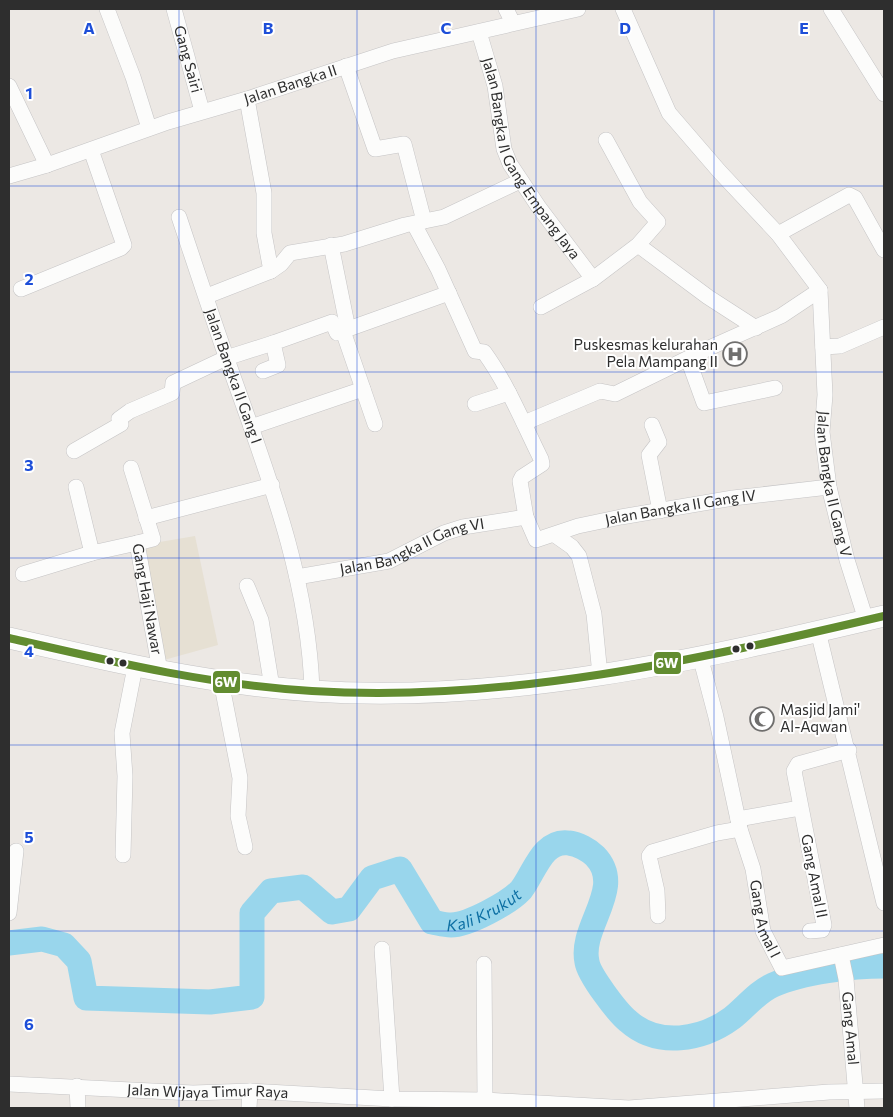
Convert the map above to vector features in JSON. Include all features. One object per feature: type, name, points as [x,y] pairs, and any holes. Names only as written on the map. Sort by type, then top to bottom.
[{"type":"street","points":[[107,9],[133,77],[149,128]]},
{"type":"street","name":"Gang Sairi","points":[[174,9],[202,111]]},
{"type":"street","points":[[506,9],[513,22]]},
{"type":"street","name":"Jalan Bangka II","points":[[9,176],[91,150],[149,128],[247,99],[393,51],[479,32],[513,22],[578,9]]},
{"type":"street","points":[[524,424],[600,391],[615,394],[709,348],[781,316],[820,290],[778,234],[719,171],[669,113],[623,9]]},
{"type":"street","points":[[832,9],[884,94]]},
{"type":"street","name":"Jalan Bangka II Gang Empang Jaya","points":[[479,32],[495,86],[504,149],[520,180],[593,279]]},
{"type":"street","points":[[346,66],[375,149],[404,144],[419,223],[449,293],[475,351],[484,352],[510,393],[542,464],[522,477],[520,481],[526,516]]},
{"type":"street","points":[[9,86],[47,165]]},
{"type":"street","points":[[247,99],[264,193],[264,233],[271,271],[281,264],[290,252],[344,244],[444,217],[520,180]]},
{"type":"street","points":[[541,307],[593,279],[638,245],[658,222],[640,202],[606,140]]},
{"type":"street","points":[[21,289],[121,248],[124,245],[125,241],[91,150]]},
{"type":"street","points":[[778,234],[848,195],[854,198],[884,250]]},
{"type":"street","points":[[179,217],[207,296]]},
{"type":"street","points":[[330,245],[345,330],[375,424]]},
{"type":"street","points":[[638,245],[708,297],[756,328]]},
{"type":"street","name":"Jalan Bangka II Gang I","points":[[271,271],[207,296],[226,358],[272,485],[297,577],[311,652],[312,691]]},
{"type":"street","name":"Jalan Bangka II Gang V","points":[[820,290],[825,395],[822,432],[829,487],[846,560],[875,618]]},
{"type":"street","points":[[74,451],[114,429],[120,424],[119,419],[130,411],[172,394],[173,383],[226,358],[332,322],[337,333],[449,293]]},
{"type":"street","points":[[823,347],[840,346],[884,327]]},
{"type":"street","points":[[263,371],[278,365],[273,343]]},
{"type":"street","points":[[688,359],[704,403],[775,388]]},
{"type":"street","points":[[252,427],[363,389]]},
{"type":"street","points":[[476,404],[510,393]]},
{"type":"street","points":[[652,425],[659,442],[649,455],[660,511]]},
{"type":"street","points":[[131,468],[153,539],[137,543]]},
{"type":"street","points":[[146,518],[272,485]]},
{"type":"street","points":[[76,487],[92,553]]},
{"type":"street","name":"Jalan Bangka II Gang IV","points":[[526,516],[536,540],[578,526],[660,511],[733,498],[829,487]]},
{"type":"street","name":"Jalan Bangka II Gang VI","points":[[297,577],[389,561],[444,533],[463,527],[526,516]]},
{"type":"street","points":[[555,535],[572,547],[579,556],[583,568],[594,614],[600,675]]},
{"type":"street","name":"Gang Haji Nawar","points":[[22,574],[92,553],[137,543],[160,671]]},
{"type":"street","points":[[247,586],[261,620],[272,687]]},
{"type":"street","points":[[9,638],[135,667],[272,687],[312,691],[441,692],[600,675],[700,656],[875,618]]},
{"type":"street","points":[[818,631],[880,869],[884,903]]},
{"type":"street","name":"Gang Amal I","points":[[700,656],[716,717],[739,824],[752,869],[763,931],[782,968],[843,966],[884,945]]},
{"type":"street","points":[[123,855],[125,776],[122,733],[135,667]]},
{"type":"street","points":[[221,680],[240,778],[238,816],[245,847]]},
{"type":"street","name":"Gang Amal II","points":[[810,931],[822,930],[824,925],[800,808],[795,767],[849,750]]},
{"type":"street","points":[[658,916],[657,892],[649,856],[652,852],[717,833],[739,824],[800,808]]},
{"type":"street","points":[[9,913],[16,850]]},
{"type":"street","points":[[382,949],[392,1099]]},
{"type":"street","points":[[484,964],[485,1100]]},
{"type":"street","name":"Gang Amal","points":[[843,966],[858,1108]]},
{"type":"street","name":"Jalan Wijaya Timur Raya","points":[[9,1084],[193,1093],[250,1091],[392,1099],[485,1100],[530,1106],[629,1108],[723,1105],[829,1092],[884,1092]]},
{"type":"street","points":[[77,1086],[78,1108]]},
{"type":"street","points":[[249,1108],[250,1091]]},
{"type":"shaded area","points":[[195,536],[218,645],[164,660],[142,545]]},
{"type":"waterway","name":"Kali Krukut","points":[[9,943],[42,939],[64,945],[79,961],[86,998],[210,1002],[252,997],[252,913],[271,891],[303,887],[332,912],[349,909],[372,878],[400,869],[432,922],[448,925],[458,924],[488,912],[507,901],[521,890],[545,852],[552,846],[560,843],[569,843],[583,848],[595,856],[603,868],[606,881],[600,908],[586,948],[589,968],[611,1002],[628,1021],[640,1030],[666,1038],[694,1036],[720,1026],[767,988],[785,980],[828,971],[884,966]]},
{"type":"transit line","name":"6W","points":[[9,638],[197,678],[274,688],[385,693],[457,691],[529,684],[600,674],[743,648],[884,616]]},
{"type":"place","name":"Puskesmas kelurahan Pela Mampang II","points":[[735,354]]},
{"type":"place","name":"Masjid Jami' Al-Aqwan","points":[[762,719]]}]
